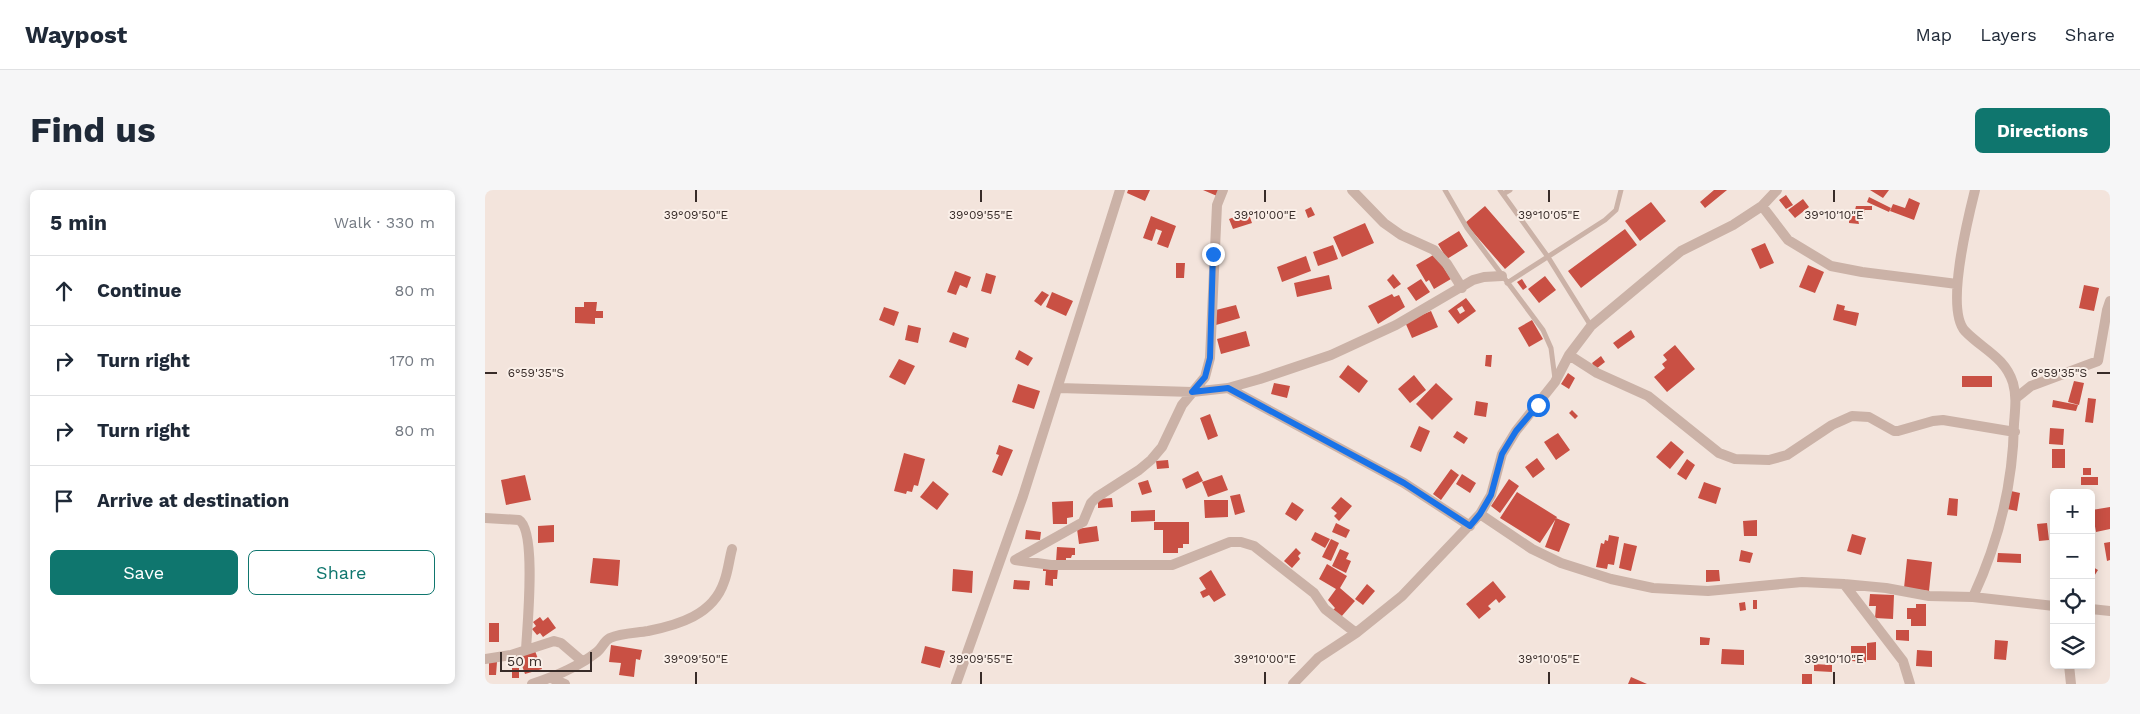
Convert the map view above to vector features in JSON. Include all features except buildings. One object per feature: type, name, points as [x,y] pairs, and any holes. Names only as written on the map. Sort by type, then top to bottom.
[{"type":"street","points":[[956,684],[970,640],[1002,558],[1059,388],[1120,190]]},
{"type":"street","points":[[1015,560],[1083,522],[1091,503],[1097,497],[1151,460],[1162,447],[1182,405],[1205,377],[1210,358],[1217,205],[1223,190]]},
{"type":"street","points":[[1352,190],[1390,227],[1418,244],[1434,250],[1447,264],[1462,288]]},
{"type":"street","points":[[1293,684],[1318,658],[1356,634],[1403,596],[1480,514],[1491,495],[1502,454],[1516,431],[1555,382],[1569,355],[1591,326],[1681,251],[1733,225],[1762,206],[1777,190]]},
{"type":"street","points":[[1973,597],[1993,551],[2014,459],[2016,398],[2008,370],[1996,355],[1965,330],[1959,322],[1957,314],[1957,284],[1966,225],[1975,190]]},
{"type":"street","points":[[1762,206],[1787,240],[1831,266],[1862,272],[1957,284]]},
{"type":"street","points":[[1059,388],[1192,392],[1228,388],[1331,355],[1395,325],[1478,278],[1504,280]]},
{"type":"street","points":[[2016,398],[2031,386],[2098,361],[2110,302]]},
{"type":"street","points":[[1569,355],[1597,372],[1648,396],[1719,453],[1735,459],[1769,460],[1787,455],[1832,425],[1853,416],[1869,417],[1894,431],[1902,431],[1933,421],[1943,420],[2015,432]]},
{"type":"street","points":[[1228,388],[1404,483],[1470,526]]},
{"type":"street","points":[[1480,514],[1537,552],[1569,565],[1639,586],[1667,590],[1708,592],[1802,582],[1845,584],[1887,588],[1929,596],[1973,597],[2050,606]]},
{"type":"street","points":[[485,518],[519,520],[523,522],[527,529],[529,568],[526,650]]},
{"type":"street","points":[[1002,558],[1051,565],[1172,565],[1209,549],[1230,542],[1241,542],[1261,549],[1314,593],[1325,609],[1356,634]]},
{"type":"street","points":[[532,684],[551,678],[599,651],[608,639],[664,627],[701,613],[713,603],[725,582],[732,549]]},
{"type":"street","points":[[1845,584],[1903,661],[1910,684]]},
{"type":"street","points":[[2095,609],[2110,611]]},
{"type":"street","points":[[485,659],[495,659],[559,641],[582,661]]},
{"type":"street","points":[[2069,669],[2071,684]]},
{"type":"street","points":[[551,678],[565,684]]},
{"type":"lane","points":[[1445,190],[1467,228],[1543,330],[1551,348],[1555,382]]},
{"type":"lane","points":[[1510,190],[1502,192],[1548,257],[1591,326]]},
{"type":"lane","points":[[1504,280],[1548,257],[1605,220],[1616,210],[1621,190]]},
{"type":"route","points":[[1213,254],[1210,358],[1205,377],[1192,392],[1228,388],[1404,483],[1470,526],[1480,514],[1491,495],[1502,454],[1516,431],[1538,405]]}]
